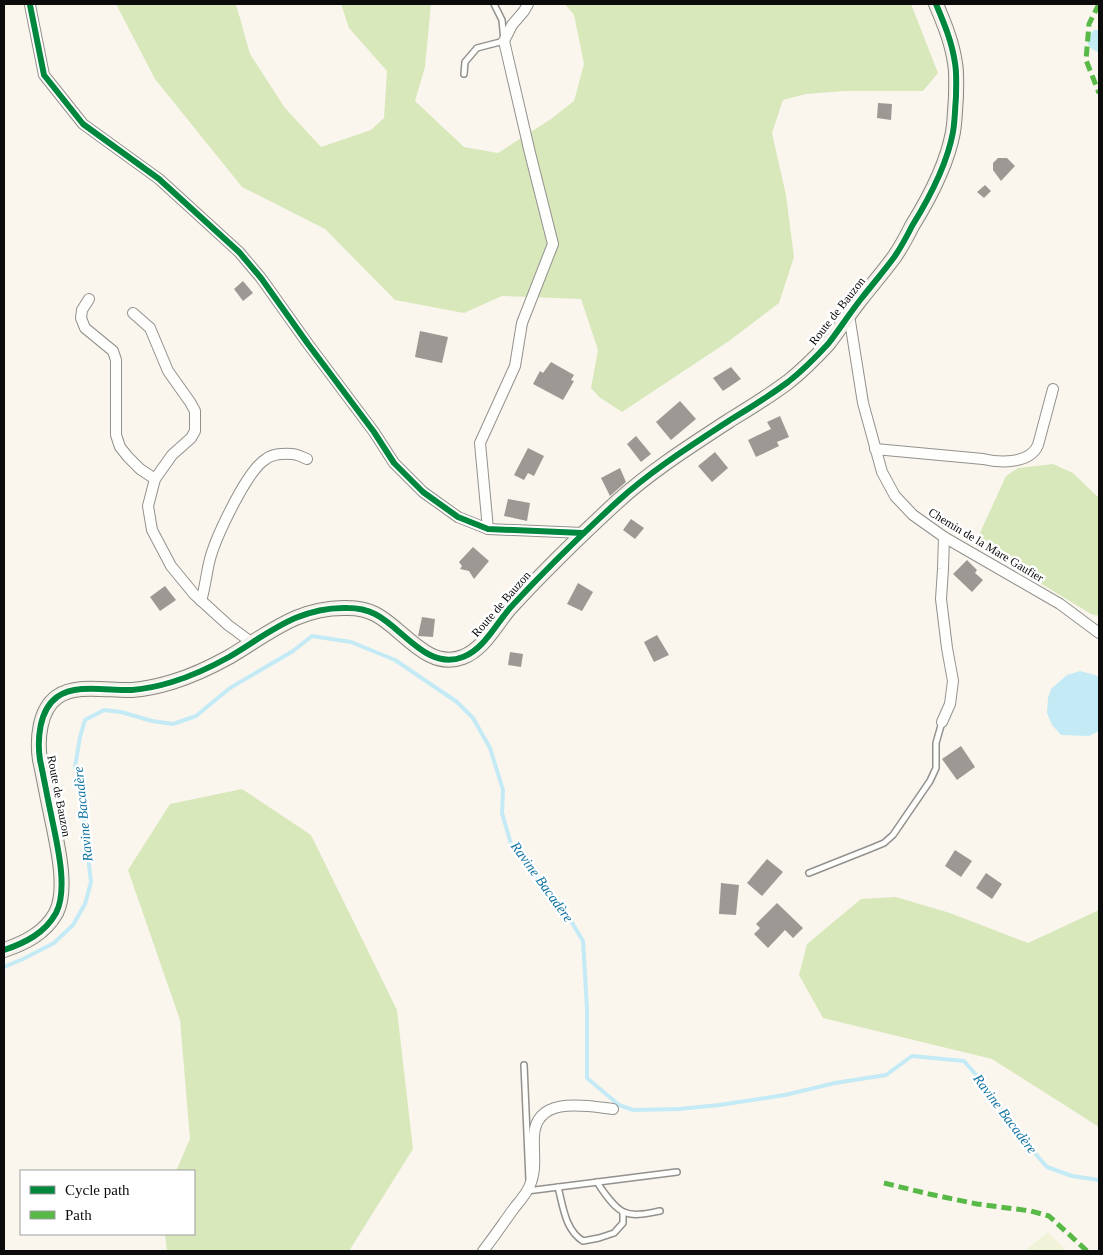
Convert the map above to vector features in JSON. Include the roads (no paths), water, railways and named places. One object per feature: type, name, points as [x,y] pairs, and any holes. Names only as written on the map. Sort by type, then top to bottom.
[{"type":"street","points":[[488,529],[480,443],[515,366],[522,323],[553,244],[504,41],[512,25],[528,4]]},
{"type":"street","name":"Route de Bauzon","points":[[4,950],[19,945],[46,928],[56,912],[60,898],[61,867],[38,745],[45,713],[52,701],[60,695],[76,689],[134,690],[169,683],[205,670],[273,628],[310,613],[343,608],[356,608],[375,614],[434,658],[456,660],[468,656],[477,649],[508,610],[583,534],[636,484],[789,381],[809,363],[828,343],[896,254],[922,210],[948,153],[954,129],[956,64],[947,28],[936,4]]},
{"type":"street","points":[[30,5],[44,75],[83,124],[159,179],[239,252],[261,278],[374,432],[394,463],[423,492],[458,517],[488,529],[583,534]]},
{"type":"street","points":[[89,300],[82,310],[81,318],[86,328],[113,351],[116,360],[116,435],[120,447],[140,470],[155,479]]},
{"type":"street","points":[[133,313],[150,328],[168,371],[195,411],[195,431],[191,438],[172,454],[155,479],[148,506],[152,530],[172,566],[194,594],[228,625],[251,642]]},
{"type":"street","name":"Chemin de la Mare Gaufier","points":[[849,314],[863,403],[882,472],[895,496],[913,515],[944,537],[1060,604],[1099,632]]},
{"type":"street","points":[[875,449],[996,462],[1007,462],[1032,454],[1036,449],[1053,389]]},
{"type":"street","points":[[201,601],[209,562],[216,542],[243,488],[256,468],[266,458],[278,454],[293,454],[306,459]]},
{"type":"street","points":[[942,722],[950,704],[953,681],[941,599],[944,537]]},
{"type":"street","points":[[483,1251],[528,1190],[535,1165],[535,1125],[543,1114],[554,1108],[570,1104],[613,1109]]},
{"type":"lane","points":[[464,74],[465,62],[477,48],[504,41],[502,20],[494,4]]},
{"type":"lane","points":[[809,873],[878,846],[893,835],[930,781],[936,768],[936,743],[942,722]]},
{"type":"lane","points":[[524,1065],[528,1190],[677,1172]]},
{"type":"lane","points":[[596,1182],[610,1200],[623,1212],[634,1214],[660,1211]]},
{"type":"lane","points":[[558,1187],[571,1230],[576,1237],[583,1241],[599,1238],[614,1232],[623,1223],[623,1212]]},
{"type":"water","points":[[1094,30],[1099,30],[1099,52],[1090,47],[1087,41],[1087,38]]},
{"type":"water","points":[[1080,671],[1099,678],[1099,731],[1089,736],[1061,735],[1052,725],[1047,713],[1048,698],[1051,689],[1067,675]]},
{"type":"waterway","name":"Ravine Bacadère","points":[[4,967],[54,943],[73,925],[85,904],[91,882],[81,795],[75,767],[85,720],[104,710],[173,724],[196,716],[230,688],[293,651],[312,636],[351,642],[395,660],[457,702],[473,718],[490,748],[503,790],[502,813],[511,844],[530,864],[550,897],[568,916],[583,941],[587,1009],[587,1078],[619,1105],[633,1110],[679,1109],[719,1105],[785,1095],[835,1083],[886,1075],[912,1056],[964,1061],[991,1092],[1019,1135],[1047,1167],[1072,1176],[1099,1180]]}]
